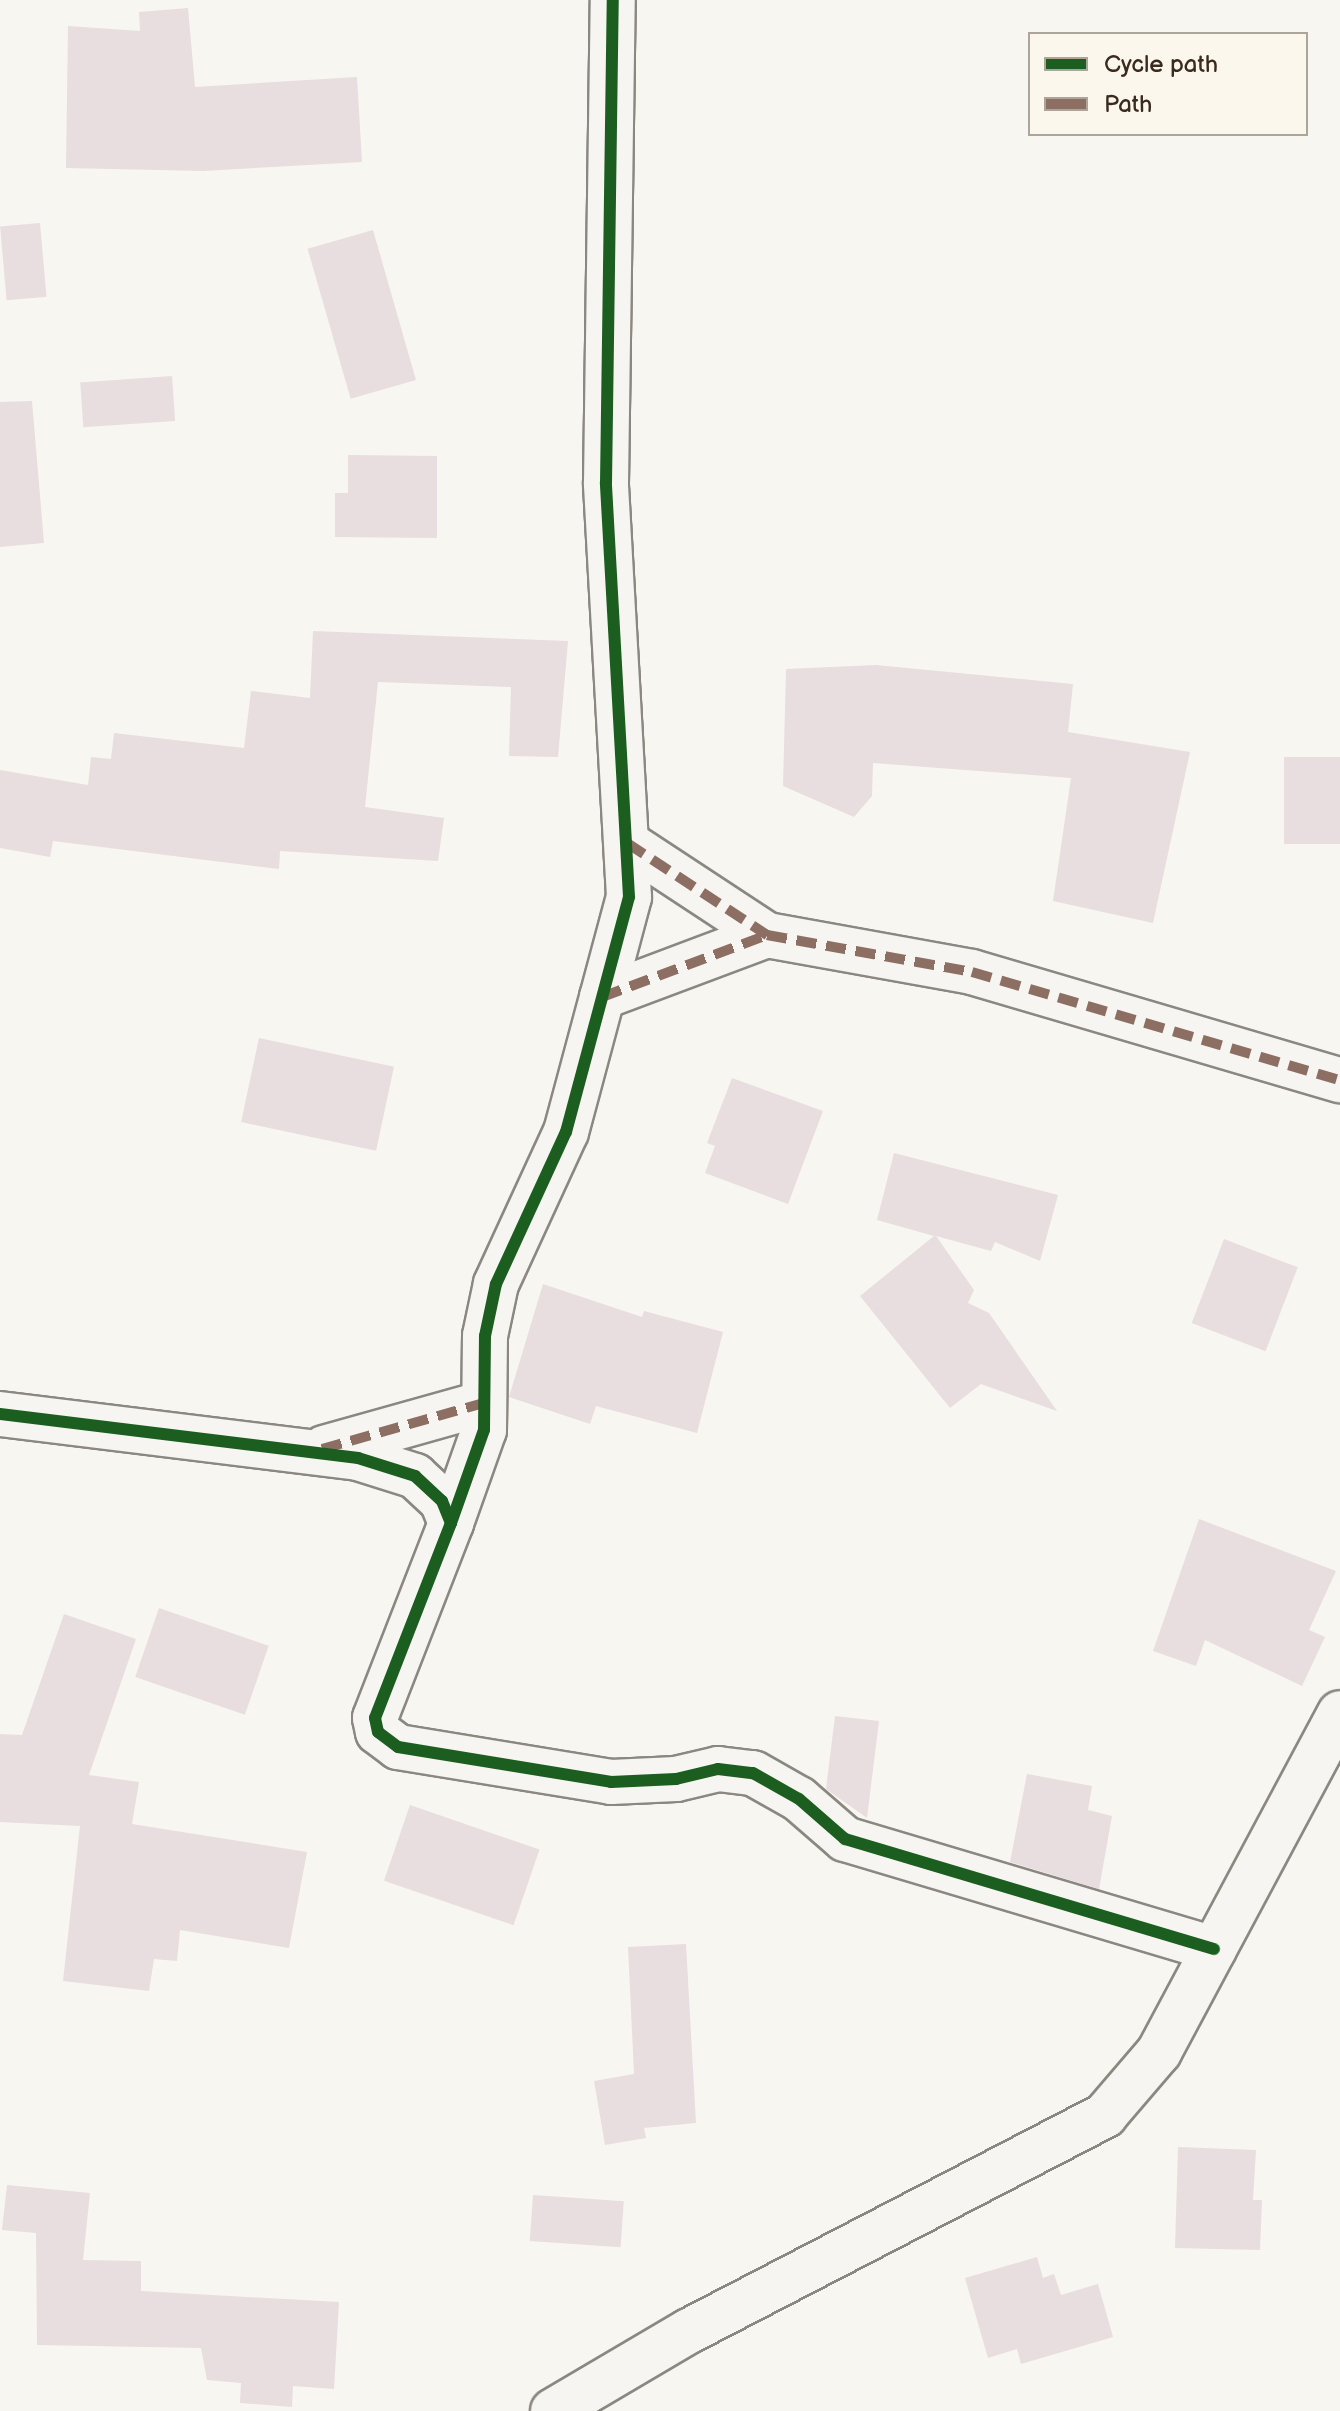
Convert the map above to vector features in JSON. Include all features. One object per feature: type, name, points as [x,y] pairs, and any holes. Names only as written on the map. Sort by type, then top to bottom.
[{"type":"street","points":[[613,0],[606,483],[629,897],[566,1132],[496,1284],[485,1336],[484,1430],[375,1718],[378,1732],[398,1747],[611,1782],[676,1779],[718,1769],[753,1773],[799,1799],[845,1839],[1214,1949]]},
{"type":"street","points":[[627,843],[767,935],[972,972],[1340,1080]]},
{"type":"street","points":[[602,997],[767,935]]},
{"type":"street","points":[[310,1452],[484,1403]]},
{"type":"street","points":[[0,1414],[358,1458],[415,1476],[442,1501],[451,1523]]},
{"type":"street","points":[[553,2411],[689,2331],[1105,2115],[1159,2052],[1340,1713]]},
{"type":"building","points":[[188,8],[195,87],[357,77],[362,162],[203,171],[66,168],[68,26],[140,31],[139,12]]},
{"type":"building","points":[[40,223],[46,297],[7,300],[0,226]]},
{"type":"building","points":[[373,230],[416,380],[351,399],[308,249]]},
{"type":"building","points":[[172,376],[175,421],[83,427],[80,382]]},
{"type":"building","points":[[32,401],[44,543],[0,547],[0,402]]},
{"type":"building","points":[[348,455],[437,456],[437,538],[335,537],[335,493],[348,493]]},
{"type":"building","points":[[313,631],[568,641],[558,757],[509,756],[511,687],[378,682],[365,807],[444,818],[438,861],[280,851],[279,869],[53,841],[50,857],[0,848],[0,770],[88,785],[91,757],[111,759],[114,733],[244,748],[251,691],[310,698]]},
{"type":"building","points":[[876,665],[1073,684],[1068,732],[1190,752],[1153,923],[1053,901],[1071,778],[873,763],[872,796],[854,817],[783,786],[786,669]]},
{"type":"building","points":[[1284,757],[1340,757],[1340,844],[1284,844]]},
{"type":"building","points":[[259,1038],[394,1067],[376,1151],[241,1122]]},
{"type":"building","points":[[732,1078],[823,1111],[788,1204],[705,1173],[715,1146],[707,1143]]},
{"type":"building","points":[[894,1153],[1058,1195],[1040,1261],[995,1242],[991,1251],[936,1236],[974,1290],[968,1303],[989,1313],[1057,1411],[981,1384],[950,1408],[860,1296],[934,1236],[877,1220]]},
{"type":"building","points":[[1224,1239],[1298,1267],[1265,1351],[1192,1323]]},
{"type":"building","points":[[543,1284],[642,1317],[644,1311],[723,1332],[697,1433],[596,1406],[590,1424],[509,1397]]},
{"type":"building","points":[[1199,1519],[1336,1571],[1309,1630],[1325,1637],[1302,1686],[1205,1640],[1196,1666],[1153,1651]]},
{"type":"building","points":[[159,1608],[269,1646],[245,1715],[135,1677]]},
{"type":"building","points":[[64,1614],[136,1639],[89,1775],[139,1782],[132,1824],[307,1852],[289,1948],[180,1930],[177,1961],[154,1959],[149,1991],[63,1981],[80,1826],[0,1822],[0,1734],[22,1735]]},
{"type":"building","points":[[835,1716],[879,1721],[867,1818],[826,1789]]},
{"type":"building","points":[[1027,1774],[1092,1786],[1088,1810],[1112,1816],[1099,1889],[1010,1862]]},
{"type":"building","points":[[410,1805],[540,1850],[513,1925],[384,1881]]},
{"type":"building","points":[[686,1944],[696,2123],[644,2128],[646,2138],[605,2145],[594,2081],[634,2074],[628,1947]]},
{"type":"building","points":[[1178,2147],[1256,2150],[1253,2200],[1262,2200],[1260,2250],[1175,2248]]},
{"type":"building","points":[[7,2185],[90,2193],[83,2260],[141,2261],[141,2291],[339,2302],[334,2389],[293,2386],[292,2407],[240,2403],[241,2383],[207,2380],[201,2348],[37,2345],[36,2233],[2,2230]]},
{"type":"building","points":[[533,2195],[624,2201],[621,2247],[530,2241]]},
{"type":"building","points":[[1037,2257],[1043,2278],[1054,2274],[1061,2295],[1098,2284],[1113,2337],[1021,2364],[1017,2349],[988,2358],[965,2278]]},
{"type":"marked path","points":[[627,843],[767,935],[972,972],[1340,1080]]},
{"type":"marked path","points":[[602,997],[767,935]]},
{"type":"marked path","points":[[322,1449],[484,1403]]},
{"type":"cycle path","points":[[451,1523],[484,1430],[485,1336],[496,1284],[566,1132],[629,897],[606,483],[613,0]]},
{"type":"cycle path","points":[[0,1414],[358,1458],[415,1476],[442,1501],[451,1523],[375,1718],[378,1732],[398,1747],[611,1782],[676,1779],[718,1769],[753,1773],[799,1799],[845,1839],[1214,1949]]}]
